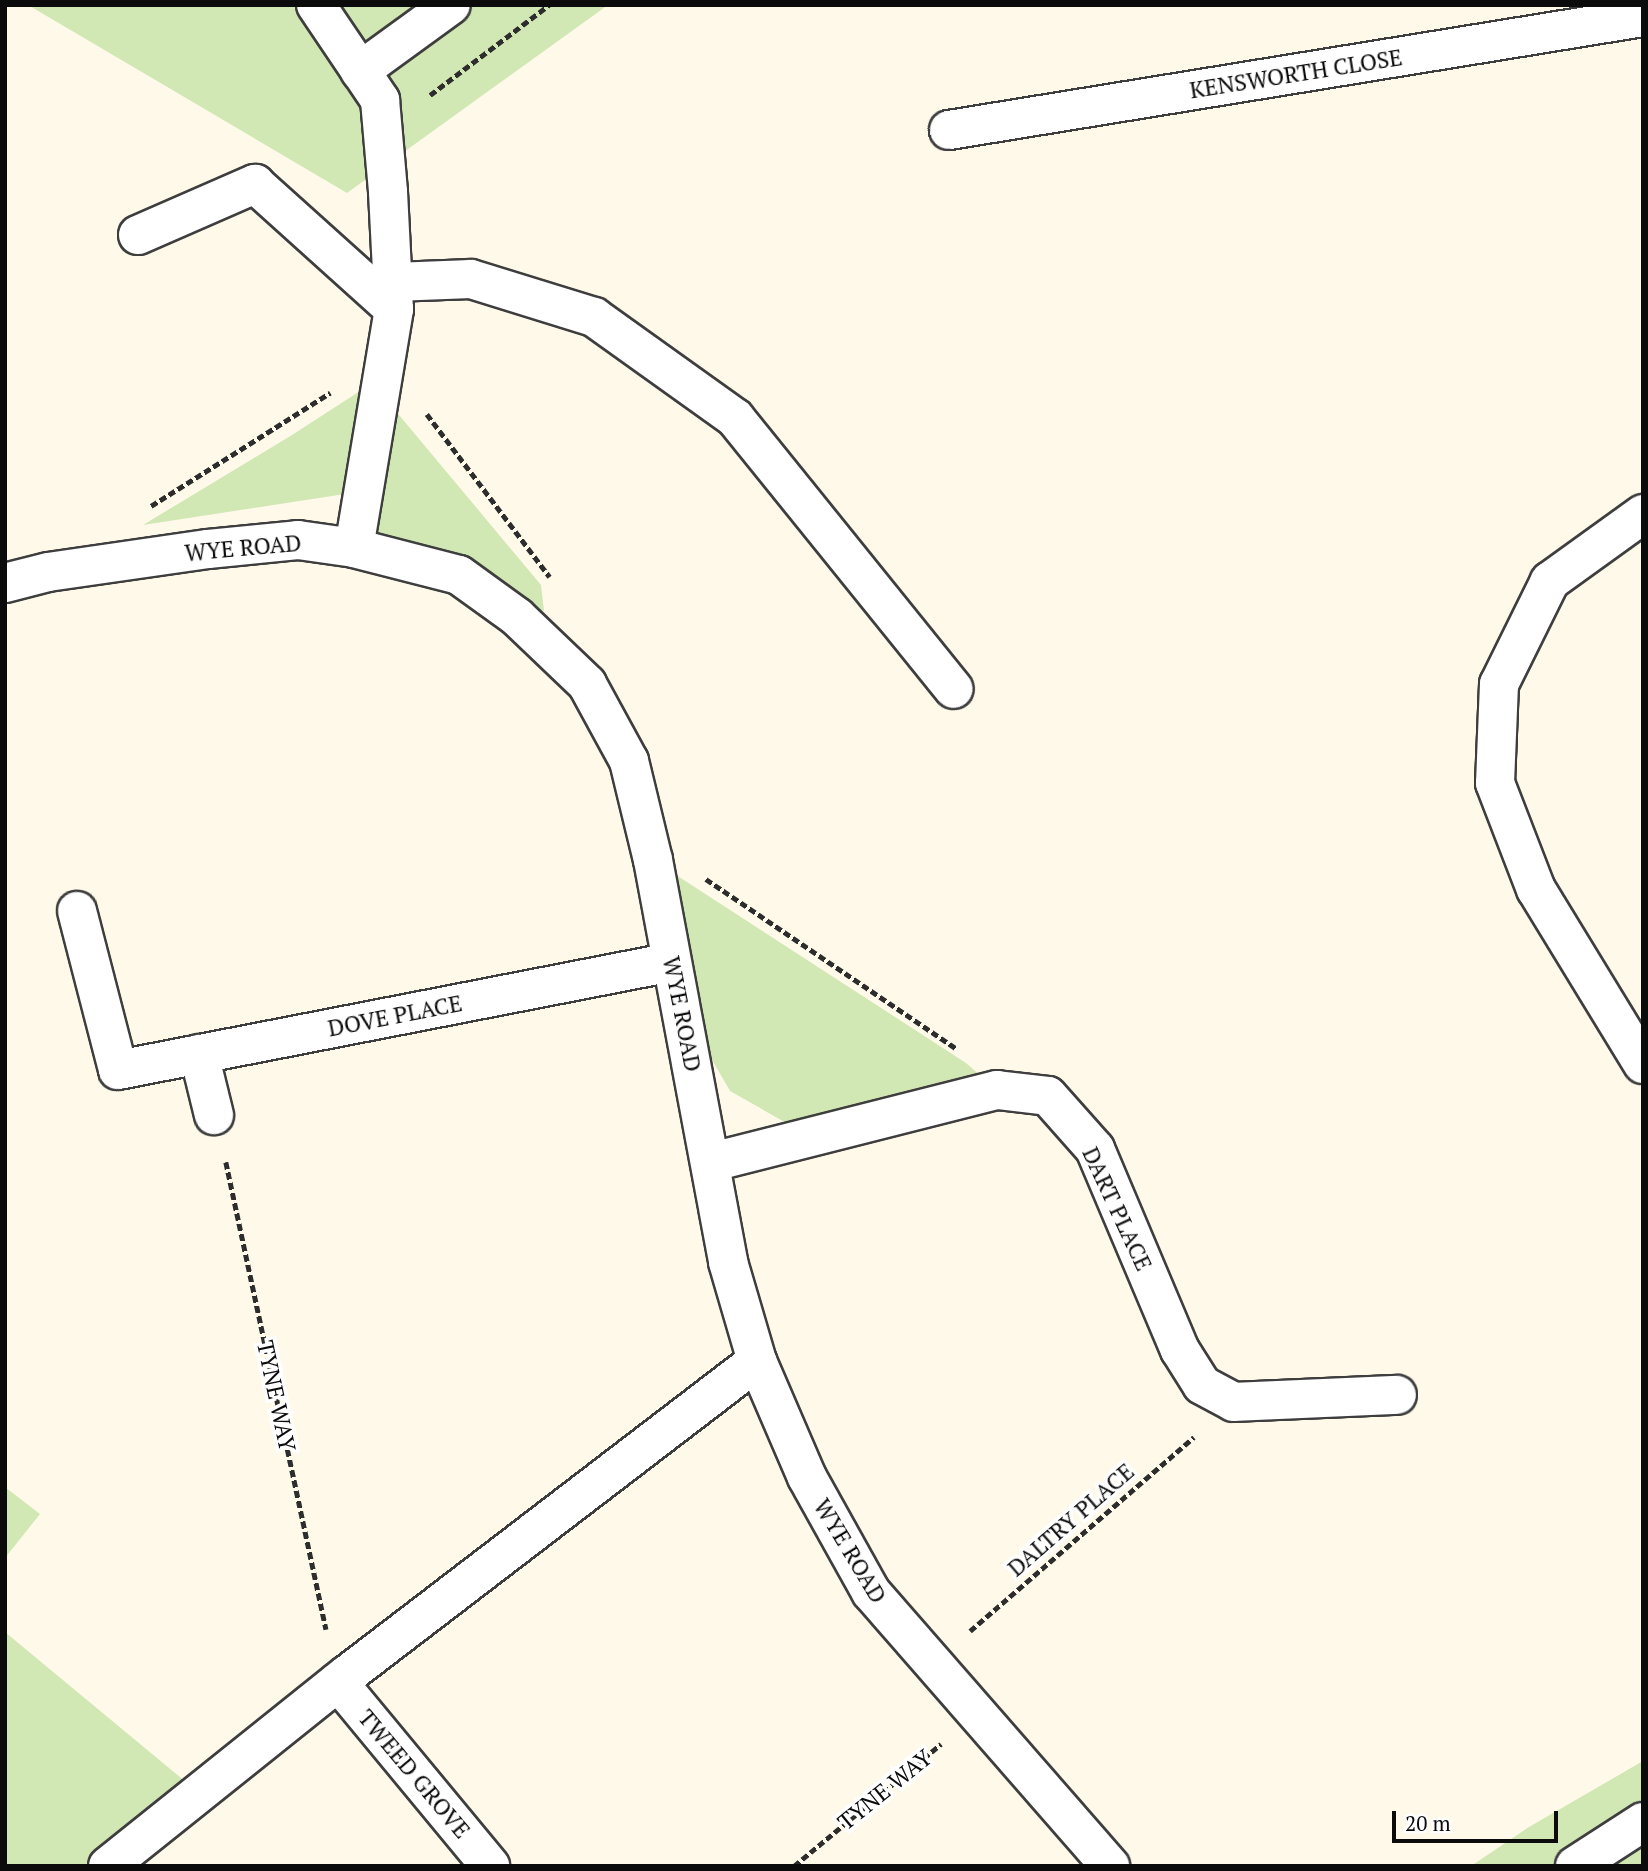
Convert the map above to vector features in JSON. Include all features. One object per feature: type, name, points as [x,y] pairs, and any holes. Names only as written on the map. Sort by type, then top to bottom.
[{"type":"street","points":[[316,5],[380,100],[383,131],[394,295],[354,548]]},
{"type":"street","points":[[360,71],[451,5]]},
{"type":"street","name":"KENSWORTH CLOSE","points":[[949,130],[1643,17]]},
{"type":"street","points":[[138,234],[255,184],[394,295]]},
{"type":"street","points":[[394,295],[471,279],[594,317],[734,418],[954,689]]},
{"type":"street","points":[[1643,514],[1550,581],[1499,684],[1495,783],[1536,888],[1643,1064]]},
{"type":"street","name":"WYE ROAD","points":[[5,583],[48,572],[208,549],[299,540],[354,548],[459,575],[517,617],[587,684],[629,761],[649,839],[712,1162],[728,1262],[757,1361],[807,1477],[871,1592],[1110,1866]]},
{"type":"street","name":"DOVE PLACE","points":[[77,911],[118,1070],[672,962]]},
{"type":"street","points":[[199,1054],[214,1115]]},
{"type":"street","name":"DART PLACE","points":[[712,1162],[997,1090],[1048,1096],[1094,1149],[1180,1350],[1202,1385],[1234,1402]]},
{"type":"street","points":[[107,1866],[343,1678],[757,1361]]},
{"type":"street","points":[[1234,1402],[1397,1395]]},
{"type":"street","name":"TWEED GROVE","points":[[343,1678],[490,1866]]},
{"type":"street","points":[[1575,1866],[1643,1822]]},
{"type":"path","points":[[383,131],[549,5]]},
{"type":"path","points":[[141,513],[385,358],[552,581]]},
{"type":"path","points":[[649,839],[1021,1093]]},
{"type":"path","name":"TYNE WAY","points":[[214,1115],[237,1206],[323,1623],[343,1678]]},
{"type":"path","name":"DALTRY PLACE","points":[[932,1664],[1234,1402]]},
{"type":"path","name":"TYNE WAY","points":[[794,1866],[977,1715]]},
{"type":"green space","points":[[28,5],[608,5],[347,193]]},
{"type":"green space","points":[[360,391],[345,494],[143,525],[292,435]]},
{"type":"green space","points":[[379,391],[541,585],[544,611],[354,548]]},
{"type":"green space","points":[[653,860],[966,1063],[997,1090],[811,1137],[730,1091],[680,1004]]},
{"type":"green space","points":[[5,1487],[40,1514],[5,1558]]},
{"type":"green space","points":[[5,1632],[198,1792],[104,1866],[5,1866]]},
{"type":"green space","points":[[1643,1761],[1643,1866],[1471,1866],[1529,1827]]}]
